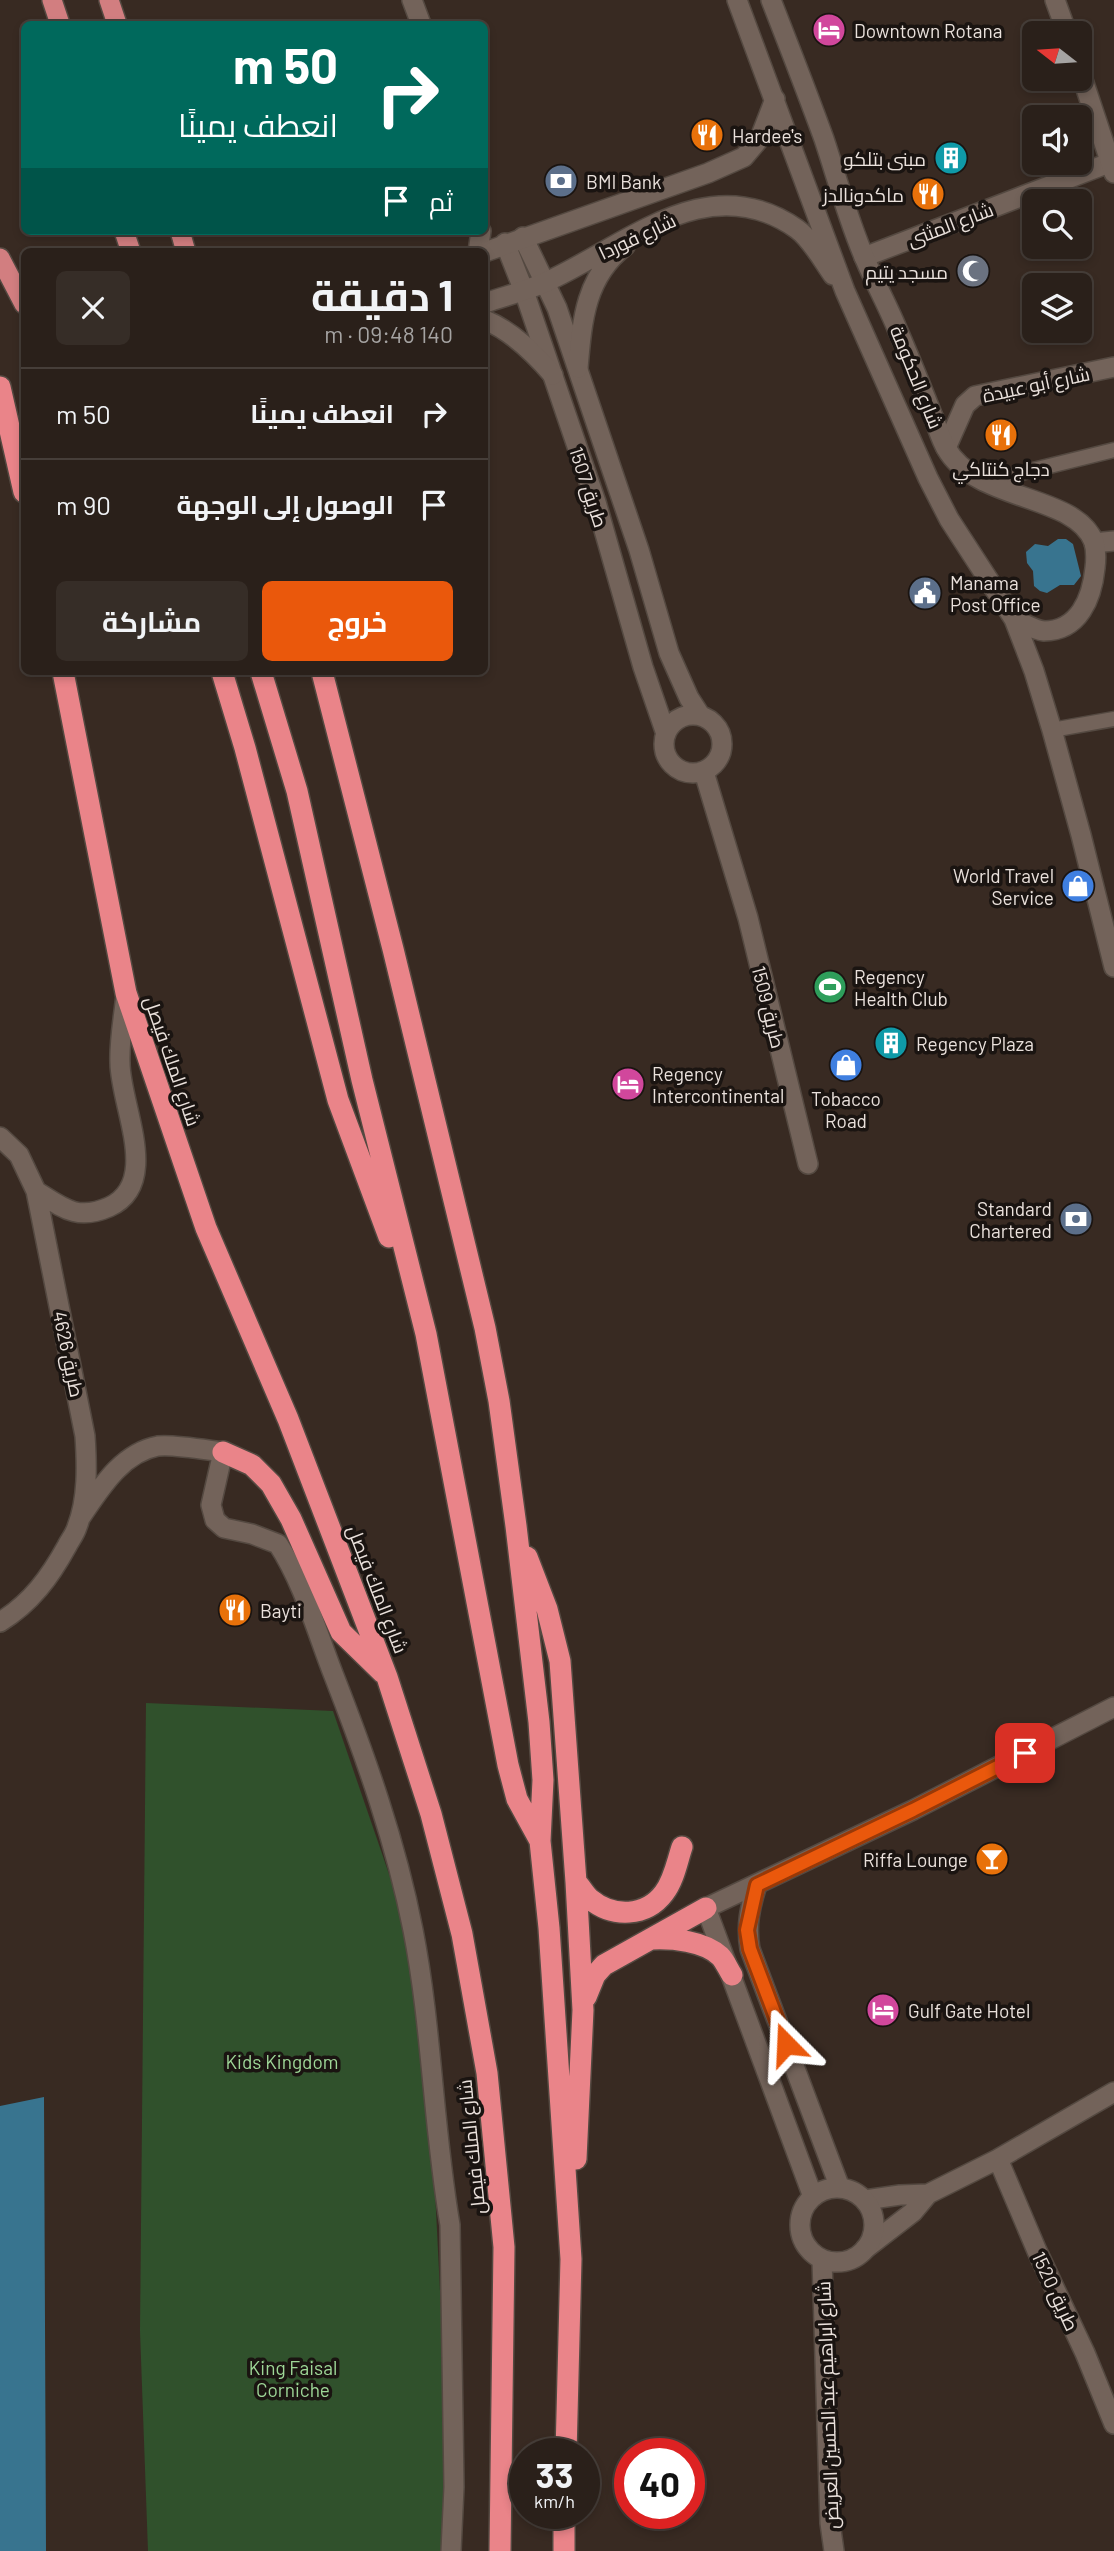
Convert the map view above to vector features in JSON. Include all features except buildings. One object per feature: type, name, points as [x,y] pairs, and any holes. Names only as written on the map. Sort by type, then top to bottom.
[{"type":"highway","points":[[52,0],[59,21]]},
{"type":"highway","points":[[109,0],[116,21]]},
{"type":"highway","points":[[0,258],[21,298]]},
{"type":"highway","points":[[0,387],[21,479]]},
{"type":"highway","name":"شارع الملك فيصل","points":[[65,675],[126,993],[206,1228],[288,1419],[387,1677],[431,1814],[462,1934],[486,2073],[504,2247],[500,2551]]},
{"type":"highway","points":[[223,675],[245,748],[338,1100],[426,1334]]},
{"type":"highway","points":[[262,675],[297,791],[362,1080],[426,1334],[508,1765],[517,1799],[540,1841]]},
{"type":"highway","points":[[323,675],[485,1328],[499,1401],[539,1722],[543,1780],[540,1841],[549,1928],[571,2259]]},
{"type":"highway","points":[[223,1452],[252,1465],[271,1483],[291,1519],[341,1632],[387,1677]]},
{"type":"highway","points":[[516,1526],[547,1609],[560,1661],[576,1882],[583,2010],[571,2259],[566,2438]]},
{"type":"highway","points":[[576,1882],[590,1899],[605,1908],[637,1913],[655,1903],[665,1892],[682,1847]]},
{"type":"highway","points":[[583,2010],[588,1987],[594,1975],[604,1965],[706,1908]]},
{"type":"highway","points":[[646,1940],[664,1938],[702,1947],[719,1955],[732,1975]]},
{"type":"highway","points":[[564,2529],[564,2551]]},
{"type":"street","points":[[412,0],[420,21]]},
{"type":"street","name":"شارع الحكومة","points":[[737,0],[845,291],[928,478],[949,519],[1014,619],[1052,730],[1114,967]]},
{"type":"street","name":"شارع الحكومة","points":[[771,0],[823,136],[864,257],[898,330],[946,449],[964,471],[984,483],[1056,510],[1086,530],[1094,543]]},
{"type":"street","points":[[1055,0],[1063,21]]},
{"type":"street","points":[[1087,91],[1113,165]]},
{"type":"street","name":"شارع فوردا","points":[[488,251],[708,173],[744,157],[760,138],[775,99]]},
{"type":"street","name":"شارع المثنى","points":[[864,257],[1113,165]]},
{"type":"street","name":"شارع فوردا","points":[[488,302],[546,282],[655,223],[710,205],[736,204],[771,214],[799,230],[845,291]]},
{"type":"street","points":[[578,368],[582,318],[595,282],[615,254],[655,223]]},
{"type":"street","name":"طريق 1507","points":[[514,240],[546,282],[639,550],[669,653],[689,698],[700,715]]},
{"type":"street","name":"طريق 1507","points":[[514,240],[524,290],[596,502],[643,667],[666,734]]},
{"type":"street","points":[[488,322],[501,328],[533,353],[553,375]]},
{"type":"street","name":"شارع أبو عبيدة","points":[[946,449],[965,405],[975,396],[1114,368]]},
{"type":"street","points":[[984,483],[1114,450]]},
{"type":"street","points":[[1014,619],[1044,631],[1075,620],[1087,604],[1094,581],[1094,543],[1114,541]]},
{"type":"street","points":[[700,715],[715,724],[722,736],[723,748],[720,756],[707,770],[690,774],[675,768],[665,752],[666,734],[676,720],[700,715]]},
{"type":"street","points":[[1052,730],[1114,719]]},
{"type":"street","name":"طريق 1509","points":[[707,770],[734,878],[740,890],[808,1164]]},
{"type":"street","points":[[36,1191],[66,1210],[90,1214],[113,1205],[130,1191],[138,1162],[120,1065],[126,993]]},
{"type":"street","name":"طريق 4626","points":[[0,1137],[19,1155],[36,1191],[85,1436],[86,1477],[77,1529],[57,1567],[42,1586],[0,1622]]},
{"type":"street","name":"طريق 4626","points":[[80,1518],[116,1469],[143,1452],[159,1446],[223,1452]]},
{"type":"street","name":"شارع الملك فيصل","points":[[223,1452],[211,1505],[215,1520],[224,1528],[252,1534],[278,1544],[300,1587],[356,1732],[396,1858],[413,1928],[450,2225],[454,2487],[451,2551]]},
{"type":"street","points":[[813,2197],[706,1908],[913,1810],[1114,1707]]},
{"type":"street","points":[[757,1885],[747,1930],[750,1949],[840,2188]]},
{"type":"street","points":[[865,2249],[871,2240],[874,2220],[866,2200],[840,2188],[821,2192],[813,2197],[802,2214],[802,2235],[813,2253],[822,2259],[840,2262],[858,2255],[913,2212],[928,2194],[998,2159],[1114,2092]]},
{"type":"street","name":"طريق 1520","points":[[998,2159],[1114,2424]]},
{"type":"street","points":[[866,2200],[900,2194],[928,2194]]},
{"type":"street","name":"شارع ابراهيم عبد الحسين العريض","points":[[822,2259],[830,2523],[834,2551]]},
{"type":"green space","name":"King Faisal Corniche","points":[[146,1703],[333,1711],[400,1906],[430,2090],[448,2452],[445,2551],[148,2551],[140,2331]]},
{"type":"water","points":[[1058,539],[1066,539],[1073,544],[1081,576],[1074,585],[1060,585],[1047,593],[1034,586],[1033,571],[1027,563],[1026,552],[1035,544],[1048,546]]},
{"type":"water","points":[[44,2097],[46,2551],[0,2551],[0,2106]]},
{"type":"place","name":"Downtown Rotana","points":[[829,30]]},
{"type":"place","name":"Hardee's","points":[[707,135]]},
{"type":"place","name":"مبنى بتلكو","points":[[951,158]]},
{"type":"place","name":"BMI Bank","points":[[561,181]]},
{"type":"place","name":"ماكدونالدز","points":[[928,194]]},
{"type":"place","name":"مسجد يتيم","points":[[973,271]]},
{"type":"place","name":"دجاج كنتاكي","points":[[1001,435]]},
{"type":"place","name":"Manama Post Office","points":[[925,593]]},
{"type":"place","name":"World Travel Service","points":[[1078,886]]},
{"type":"place","name":"Regency Health Club","points":[[830,987]]},
{"type":"place","name":"Regency Plaza","points":[[891,1043]]},
{"type":"place","name":"Tobacco Road","points":[[846,1065]]},
{"type":"place","name":"Regency Intercontinental","points":[[628,1084]]},
{"type":"place","name":"Standard Chartered","points":[[1076,1219]]},
{"type":"place","name":"Bayti","points":[[235,1610]]},
{"type":"place","name":"Riffa Lounge","points":[[992,1859]]},
{"type":"place","name":"Gulf Gate Hotel","points":[[883,2010]]},
{"type":"route","points":[[786,2044],[750,1949],[747,1930],[757,1885],[1025,1753]]},
{"type":"park label","name":"Kids Kingdom","points":[[282,2061]]}]
